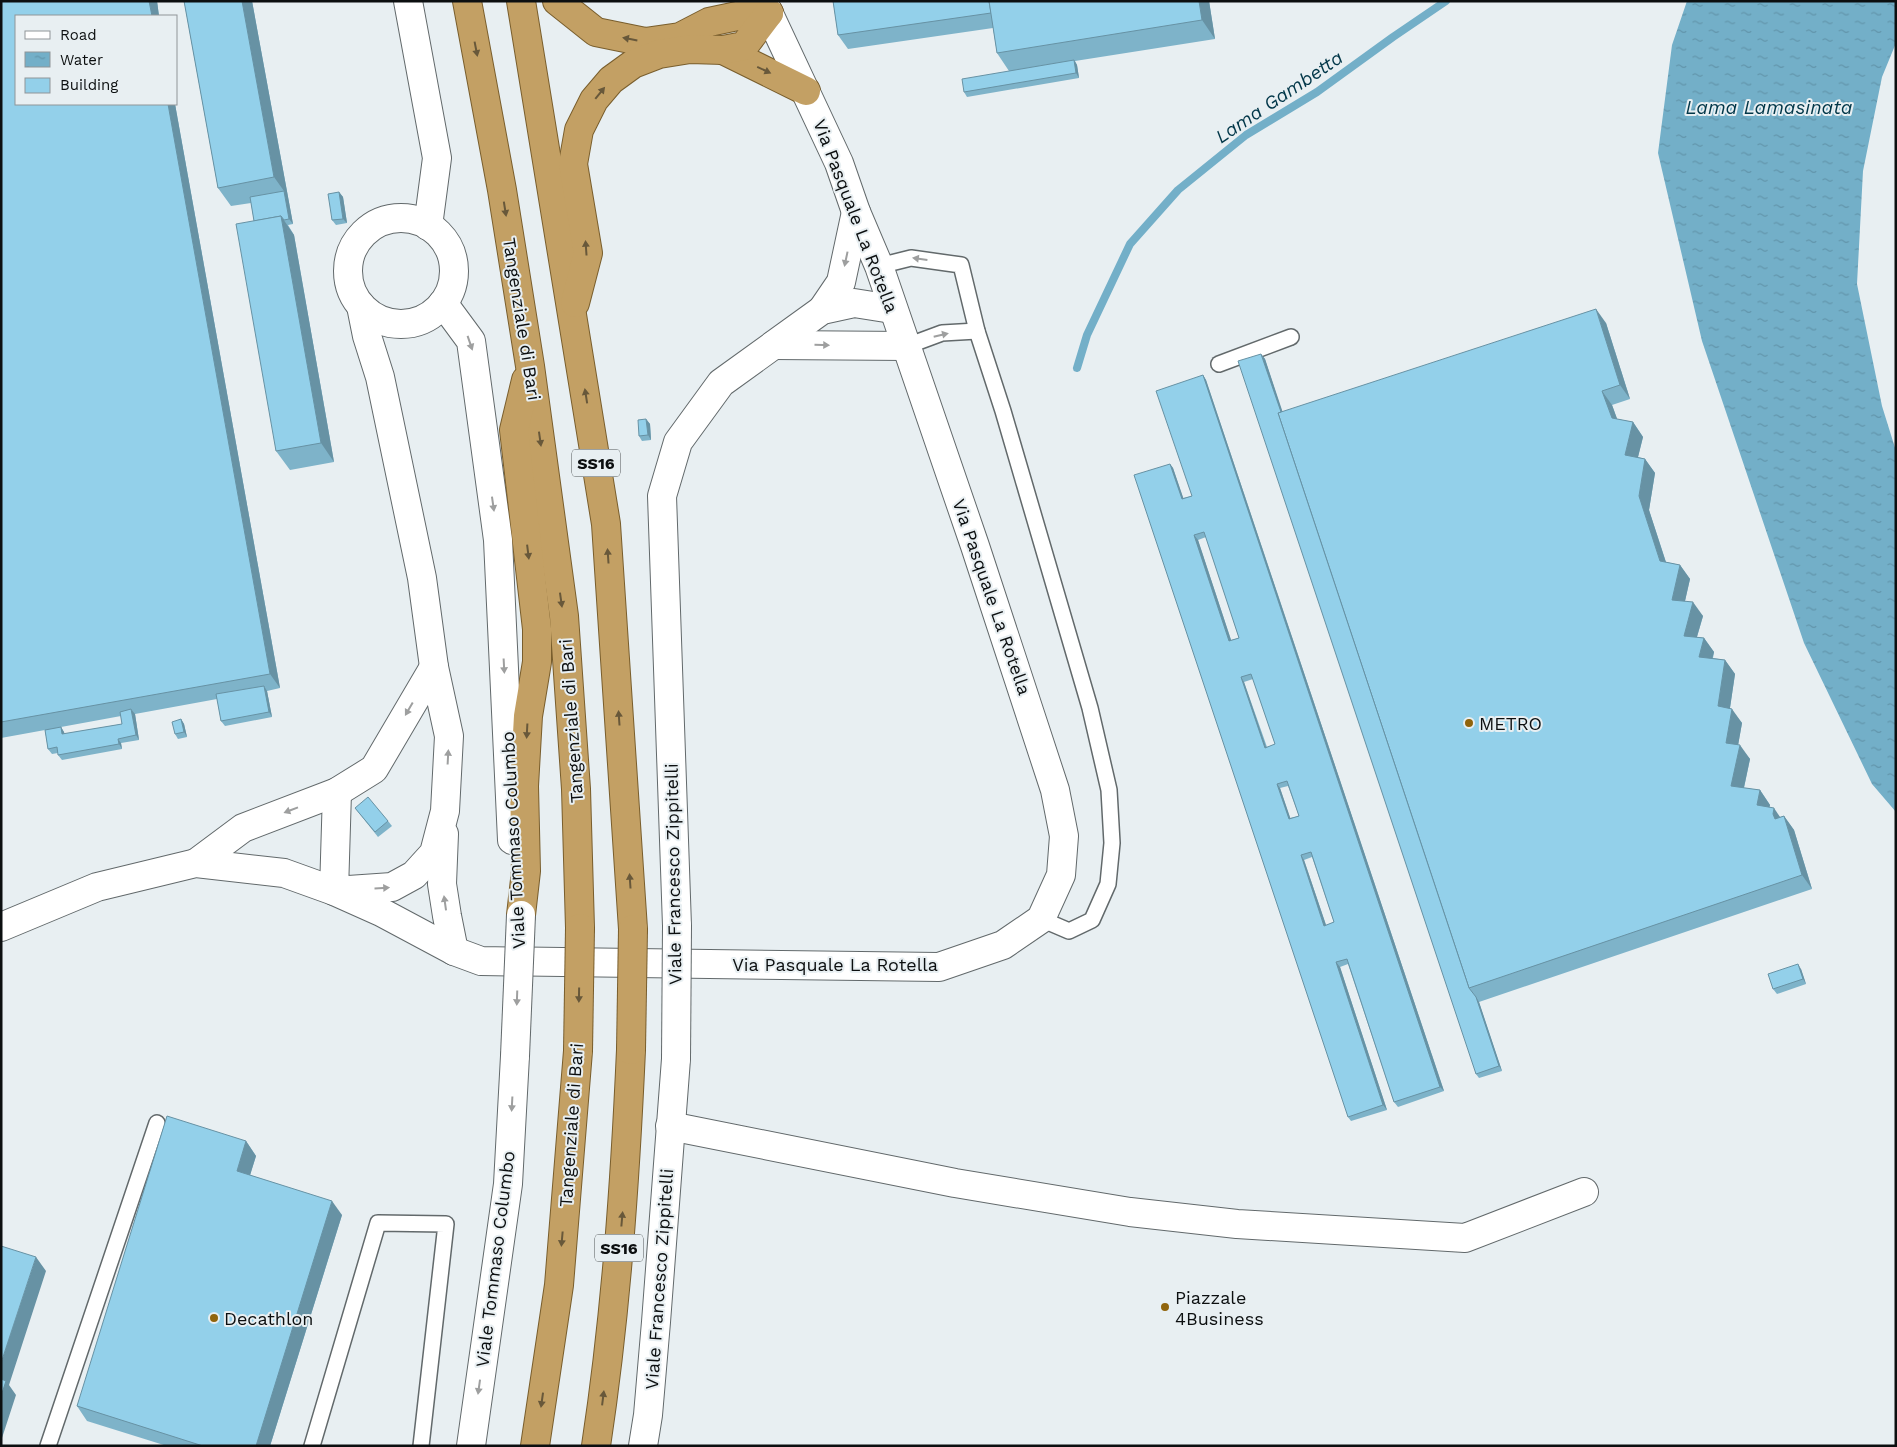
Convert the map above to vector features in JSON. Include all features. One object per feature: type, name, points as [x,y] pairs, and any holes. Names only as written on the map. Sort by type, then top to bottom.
[{"type":"highway","name":"Tangenziale di Bari","points":[[467,1],[502,190],[530,366],[564,616],[576,789],[580,928],[578,1051],[559,1285],[535,1446]]},
{"type":"highway","name":"SS16","points":[[521,1],[606,524],[633,929],[625,1184],[615,1298],[596,1446]]},
{"type":"highway","points":[[557,1],[596,32],[645,42],[680,37],[714,12],[742,15],[766,7]]},
{"type":"highway","points":[[572,312],[588,252],[573,164],[580,130],[594,100],[611,80],[633,64],[658,54],[690,49],[722,50],[744,46],[766,7]]},
{"type":"highway","points":[[722,50],[806,91]]},
{"type":"highway","points":[[520,915],[526,871],[524,786],[528,716],[537,662],[537,629],[514,430],[530,366]]},
{"type":"street","points":[[408,1],[437,158],[428,226]]},
{"type":"street","name":"Via Pasquale La Rotella","points":[[1,927],[97,887],[196,863],[284,874],[334,890],[381,912],[454,951],[482,961],[939,967],[1003,945],[1042,919],[1061,875],[1064,836],[1055,790],[879,266],[856,212],[839,163],[766,7]]},
{"type":"street","points":[[822,310],[841,282],[856,212]]},
{"type":"street","points":[[396,219],[413,220],[428,226],[442,238],[450,253],[454,270],[452,288],[443,303],[433,313],[420,321],[406,324],[389,323],[374,317],[361,306],[352,292],[348,276],[349,260],[355,244],[366,231],[380,222],[396,219]]},
{"type":"street","name":"Viale Tommaso Columbo","points":[[443,303],[471,341],[498,540],[514,871],[520,915],[508,1184],[470,1446]]},
{"type":"street","points":[[822,310],[854,303],[892,309]]},
{"type":"street","points":[[361,306],[367,336],[380,377],[422,578],[434,667],[449,736],[442,884],[454,951]]},
{"type":"street","name":"Viale Francesco Zippitelli","points":[[643,1446],[648,1415],[656,1322],[676,1059],[676,926],[662,496],[678,442],[721,382],[822,310]]},
{"type":"street","points":[[380,377],[392,341],[406,324]]},
{"type":"street","points":[[774,345],[907,346]]},
{"type":"street","points":[[196,863],[243,828],[337,792],[374,769],[434,667]]},
{"type":"street","points":[[337,792],[334,890],[392,887],[414,875],[434,853],[445,810]]},
{"type":"street","points":[[670,1126],[955,1183],[1130,1212],[1236,1224],[1465,1238],[1584,1192]]},
{"type":"lane","points":[[879,266],[911,258],[961,265],[976,331],[1003,411],[1088,700],[1109,790],[1112,844],[1108,884],[1092,920],[1069,930],[1042,919]]},
{"type":"lane","points":[[907,346],[942,333],[976,331]]},
{"type":"lane","points":[[1220,364],[1291,337]]},
{"type":"lane","points":[[48,1446],[156,1123]]},
{"type":"lane","points":[[312,1446],[378,1223],[446,1224],[421,1446]]},
{"type":"water","name":"Lama Lamasinata","points":[[1687,1],[1896,1],[1896,43],[1882,77],[1863,171],[1857,284],[1882,406],[1896,451],[1896,812],[1872,784],[1804,643],[1702,341],[1658,153],[1672,45]]},
{"type":"building","points":[[1,1],[149,1],[152,15],[15,15],[15,105],[168,105],[270,674],[1,722]]},
{"type":"building","points":[[184,1],[242,1],[274,177],[218,188]]},
{"type":"building","points":[[833,1],[989,1],[991,13],[838,35]]},
{"type":"building","points":[[989,1],[1199,1],[1202,20],[997,53]]},
{"type":"building","points":[[1074,60],[1076,73],[964,92],[962,79]]},
{"type":"building","points":[[284,191],[289,219],[284,220],[281,216],[254,221],[250,197]]},
{"type":"building","points":[[339,192],[343,219],[332,220],[328,194]]},
{"type":"building","points":[[281,216],[321,443],[276,451],[236,224]]},
{"type":"building","points":[[1596,309],[1620,385],[1602,391],[1612,418],[1633,422],[1625,455],[1645,459],[1639,496],[1660,561],[1680,565],[1672,600],[1693,602],[1684,636],[1704,638],[1699,657],[1725,660],[1718,706],[1732,709],[1726,743],[1740,745],[1731,786],[1760,790],[1757,805],[1774,808],[1773,814],[1775,819],[1784,816],[1802,875],[1469,988],[1278,413]]},
{"type":"building","points":[[1261,354],[1281,412],[1278,413],[1469,988],[1476,997],[1499,1066],[1476,1074],[1238,361]]},
{"type":"building","points":[[1203,375],[1440,1087],[1394,1102],[1347,959],[1336,962],[1383,1105],[1348,1117],[1134,475],[1170,464],[1182,499],[1192,496],[1156,391]],"holes":[[[1204,532],[1239,638],[1229,641],[1194,535]],[[1251,674],[1275,744],[1265,748],[1241,677]],[[1287,781],[1299,816],[1289,819],[1277,784]],[[1311,852],[1334,922],[1324,926],[1301,855]]]},
{"type":"building","points":[[646,419],[648,435],[639,436],[638,420]]},
{"type":"building","points":[[264,686],[269,712],[221,721],[216,694]]},
{"type":"building","points":[[131,709],[136,735],[118,739],[119,744],[58,755],[57,747],[48,749],[45,730],[61,727],[62,734],[122,724],[120,712]]},
{"type":"building","points":[[181,719],[184,732],[175,734],[172,722]]},
{"type":"building","points":[[368,797],[388,821],[375,832],[355,808]]},
{"type":"building","points":[[1798,964],[1803,979],[1773,989],[1768,974]]},
{"type":"building","name":"Decathlon","points":[[167,1116],[246,1141],[237,1171],[332,1201],[256,1446],[203,1446],[77,1406]]},
{"type":"building","points":[[1,1246],[36,1257],[1,1363]]},
{"type":"building","points":[[1,1379],[6,1381],[1,1396]]},
{"type":"waterway","name":"Lama Gambetta","points":[[1077,368],[1087,335],[1130,244],[1178,190],[1246,135],[1317,92],[1446,1]]},
{"type":"place","name":"METRO","points":[[1469,723]]},
{"type":"place","name":"Piazzale 4Business","points":[[1165,1307]]},
{"type":"place","name":"Decathlon","points":[[214,1318]]}]
